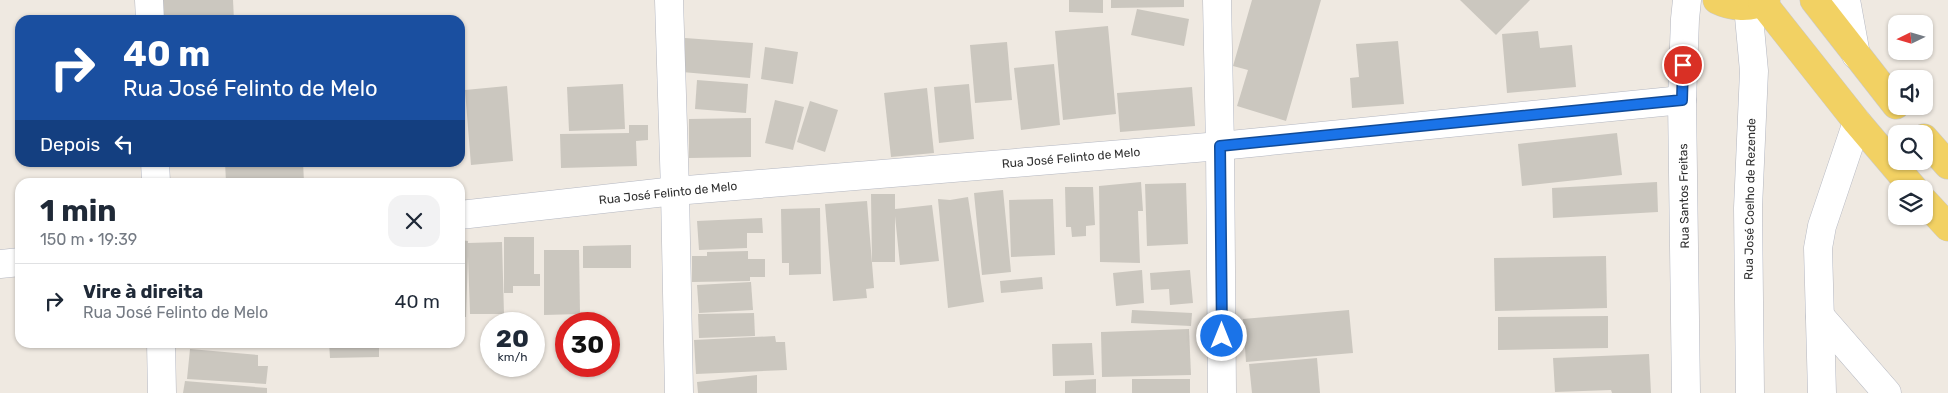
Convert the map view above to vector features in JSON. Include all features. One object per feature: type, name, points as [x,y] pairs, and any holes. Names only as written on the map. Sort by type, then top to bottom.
[{"type":"main road","points":[[1717,0],[1733,6],[1759,3],[1906,180]]},
{"type":"main road","points":[[1814,0],[1888,95]]},
{"type":"main road","points":[[1904,115],[1913,125]]},
{"type":"main road","points":[[1933,148],[1948,165]]},
{"type":"main road","points":[[1933,211],[1948,227]]},
{"type":"street","points":[[149,0],[150,15]]},
{"type":"street","points":[[669,0],[679,393]]},
{"type":"street","points":[[1217,0],[1222,393]]},
{"type":"street","name":"Rua Santos Freitas","points":[[1686,393],[1682,100],[1687,0]]},
{"type":"street","points":[[1846,0],[1856,55]]},
{"type":"street","name":"Rua José Coelho de Rezende","points":[[1750,393],[1748,208],[1759,3]]},
{"type":"street","name":"Rua José Felinto de Melo","points":[[465,213],[675,191],[1220,146],[1682,100]]},
{"type":"street","points":[[1822,393],[1818,248],[1822,226],[1857,122]]},
{"type":"street","points":[[0,264],[15,262]]},
{"type":"street","points":[[1820,316],[1887,393]]},
{"type":"street","points":[[161,348],[162,393]]},
{"type":"building","points":[[160,0],[233,0],[234,15],[161,15]]},
{"type":"building","points":[[1069,0],[1103,0],[1103,13],[1069,12]]},
{"type":"building","points":[[1111,0],[1184,0],[1184,7],[1111,8]]},
{"type":"building","points":[[1252,0],[1321,0],[1286,121],[1237,106],[1248,70],[1233,66]]},
{"type":"building","points":[[1460,0],[1530,0],[1496,35]]},
{"type":"building","points":[[1137,9],[1189,19],[1184,46],[1131,35]]},
{"type":"building","points":[[1108,26],[1116,114],[1063,120],[1055,31]]},
{"type":"building","points":[[1538,31],[1540,48],[1572,45],[1576,87],[1507,93],[1502,34]]},
{"type":"building","points":[[685,38],[753,43],[750,78],[682,72]]},
{"type":"building","points":[[1398,41],[1404,104],[1352,108],[1350,78],[1359,77],[1356,44]]},
{"type":"building","points":[[1007,42],[1012,100],[975,103],[970,45]]},
{"type":"building","points":[[765,47],[798,52],[793,84],[761,79]]},
{"type":"building","points":[[1054,64],[1060,125],[1021,130],[1014,68]]},
{"type":"building","points":[[697,80],[748,84],[746,113],[695,109]]},
{"type":"building","points":[[623,84],[625,129],[569,131],[567,87]]},
{"type":"building","points":[[969,84],[974,139],[939,143],[934,87]]},
{"type":"building","points":[[507,86],[513,161],[471,165],[465,90]]},
{"type":"building","points":[[1192,87],[1195,126],[1120,132],[1117,93]]},
{"type":"building","points":[[927,88],[934,153],[891,157],[884,93]]},
{"type":"building","points":[[775,100],[804,107],[793,150],[765,143]]},
{"type":"building","points":[[810,101],[838,110],[825,152],[797,142]]},
{"type":"building","points":[[751,118],[751,157],[689,158],[689,119]]},
{"type":"building","points":[[629,125],[648,125],[648,140],[636,141],[637,166],[561,168],[560,134],[629,133]]},
{"type":"building","points":[[1617,133],[1622,175],[1522,186],[1518,144]]},
{"type":"building","points":[[225,167],[303,167],[304,178],[226,178]]},
{"type":"building","points":[[1141,182],[1143,211],[1138,211],[1140,263],[1100,262],[1099,186]]},
{"type":"building","points":[[1657,182],[1658,212],[1553,218],[1552,188]]},
{"type":"building","points":[[1186,183],[1188,244],[1147,246],[1145,184]]},
{"type":"building","points":[[1065,187],[1093,187],[1095,225],[1086,226],[1086,236],[1072,237],[1071,227],[1066,227]]},
{"type":"building","points":[[1003,190],[1011,272],[982,275],[974,193]]},
{"type":"building","points":[[871,194],[895,194],[895,209],[932,205],[939,261],[900,265],[895,216],[895,262],[872,262]]},
{"type":"building","points":[[968,197],[984,302],[948,308],[938,199],[950,200]]},
{"type":"building","points":[[1053,199],[1055,255],[1011,257],[1009,200]]},
{"type":"building","points":[[867,201],[874,288],[866,289],[867,298],[833,301],[825,204]]},
{"type":"building","points":[[820,208],[821,274],[789,275],[789,263],[782,263],[781,209]]},
{"type":"building","points":[[762,218],[763,233],[747,233],[747,248],[699,250],[697,221]]},
{"type":"building","points":[[504,237],[534,237],[534,274],[540,274],[540,286],[513,286],[513,293],[504,293]]},
{"type":"building","points":[[465,241],[468,241],[468,243],[502,242],[504,312],[470,314],[468,256],[465,317]]},
{"type":"building","points":[[631,245],[631,268],[583,268],[583,246]]},
{"type":"building","points":[[544,250],[579,250],[580,312],[555,312],[555,315],[545,315]]},
{"type":"building","points":[[748,251],[748,259],[765,259],[765,277],[750,277],[750,281],[692,282],[692,256],[707,256],[707,252]]},
{"type":"building","points":[[1606,256],[1607,308],[1495,311],[1494,258]]},
{"type":"building","points":[[1142,270],[1144,303],[1116,306],[1113,273]]},
{"type":"building","points":[[1190,270],[1193,303],[1170,305],[1169,289],[1151,290],[1150,273]]},
{"type":"building","points":[[1042,277],[1043,289],[1001,293],[1000,281]]},
{"type":"building","points":[[751,282],[753,310],[699,313],[697,285]]},
{"type":"building","points":[[1132,310],[1192,313],[1191,326],[1131,323]]},
{"type":"building","points":[[1349,310],[1353,353],[1246,362],[1243,319]]},
{"type":"building","points":[[754,313],[755,336],[699,338],[698,314]]},
{"type":"building","points":[[1608,316],[1608,348],[1498,350],[1498,317]]},
{"type":"building","points":[[1189,329],[1191,375],[1102,377],[1101,332]]},
{"type":"building","points":[[775,336],[776,342],[785,342],[787,370],[696,374],[694,340]]},
{"type":"building","points":[[1092,343],[1094,375],[1053,376],[1052,344]]},
{"type":"building","points":[[329,348],[379,348],[379,357],[330,358]]},
{"type":"building","points":[[190,349],[258,355],[258,366],[268,366],[266,384],[187,379]]},
{"type":"building","points":[[1649,354],[1651,393],[1612,393],[1611,390],[1555,392],[1553,358]]},
{"type":"building","points":[[1317,358],[1320,393],[1252,393],[1249,364]]},
{"type":"building","points":[[757,375],[757,393],[698,393],[697,382]]},
{"type":"building","points":[[1096,379],[1096,393],[1065,393],[1065,381]]},
{"type":"building","points":[[1132,379],[1190,379],[1190,393],[1132,393]]},
{"type":"building","points":[[185,381],[267,388],[267,393],[183,393]]},
{"type":"route","points":[[1222,336],[1220,146],[1682,100],[1683,65]]}]
